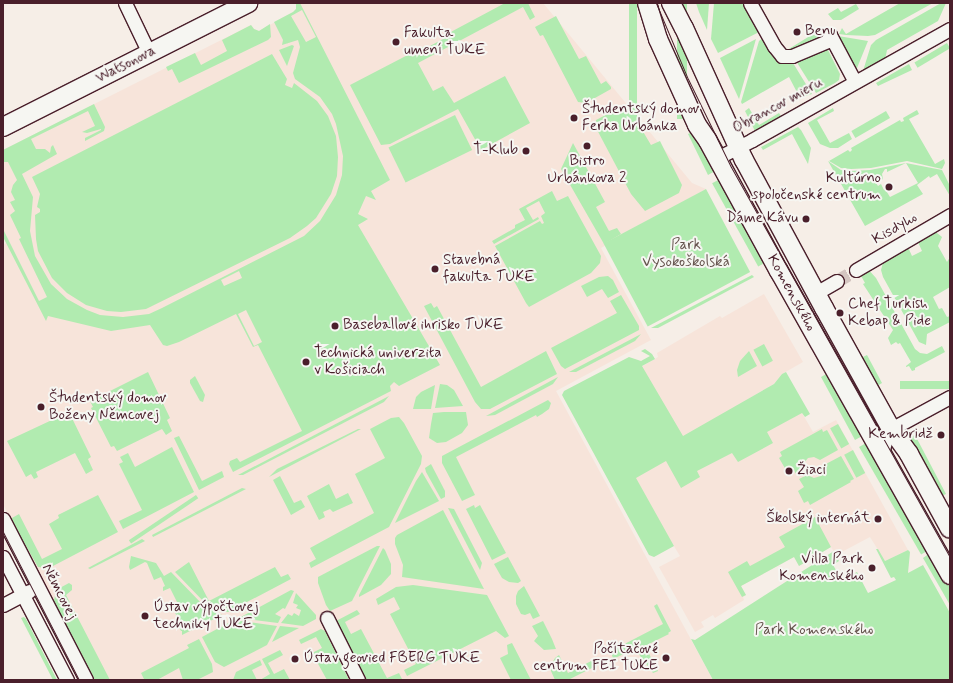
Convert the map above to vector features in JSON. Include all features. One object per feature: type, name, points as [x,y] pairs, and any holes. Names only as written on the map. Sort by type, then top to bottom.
[{"type":"street","points":[[125,3],[149,53]]},
{"type":"street","name":"Watsonova","points":[[3,127],[248,3]]},
{"type":"street","name":"Komenského","points":[[647,3],[658,39],[697,125],[717,158],[950,575]]},
{"type":"street","name":"Komenského","points":[[671,3],[684,28],[737,148],[891,428],[909,454],[950,529]]},
{"type":"street","points":[[750,3],[779,54],[784,56],[792,56],[826,41],[830,36],[855,82]]},
{"type":"street","name":"Obrancov mieru","points":[[717,158],[950,29]]},
{"type":"street","name":"Kisdyho","points":[[856,270],[950,215]]},
{"type":"street","points":[[816,293],[837,281]]},
{"type":"street","points":[[882,453],[887,434],[891,428],[950,396]]},
{"type":"street","name":"Němcovej","points":[[3,519],[86,680]]},
{"type":"street","points":[[3,557],[67,680]]},
{"type":"street","points":[[3,604],[38,587]]},
{"type":"street","points":[[326,618],[358,680]]},
{"type":"shaded area","name":"Technická univerzita v Košiciach","points":[[296,3],[543,3],[692,183],[706,189],[601,248],[651,340],[556,391],[713,680],[90,680],[3,504],[3,245],[6,243],[3,233],[3,150],[251,25],[254,29],[259,31],[293,12],[296,9]]},
{"type":"shaded area","points":[[764,294],[803,362],[782,374],[774,384],[748,399],[802,413],[813,432],[836,420],[908,550],[885,561],[870,537],[836,555],[831,547],[799,566],[794,557],[741,586],[746,595],[743,597],[744,600],[715,618],[713,615],[701,622],[704,627],[695,632],[659,567],[680,556],[573,407],[658,357],[657,353],[720,316],[722,318]]},
{"type":"green space","points":[[296,3],[300,3],[390,180],[371,191],[376,200],[366,196],[358,214],[368,219],[358,225],[440,365],[399,386],[394,382],[390,386],[391,391],[233,472],[229,464],[230,461],[237,458],[240,462],[302,431],[258,345],[253,347],[236,314],[179,342],[167,346],[163,345],[150,325],[111,331],[48,316],[46,321],[3,237],[3,229],[39,301],[47,297],[19,239],[21,238],[10,215],[15,211],[10,202],[15,200],[11,192],[13,185],[17,180],[8,162],[3,162],[3,150],[94,104],[105,127],[104,131],[85,141],[85,138],[101,130],[87,133],[82,132],[95,126],[88,111],[31,139],[36,149],[45,149],[50,153],[53,145],[57,154],[22,174],[33,197],[30,231],[35,256],[51,284],[67,299],[87,310],[100,315],[123,317],[149,314],[162,308],[304,236],[320,221],[336,195],[342,175],[343,156],[336,124],[332,114],[320,97],[295,79],[293,73],[300,47],[298,40],[282,45],[283,40],[274,22],[296,9]],"holes":[[[302,10],[316,37],[306,42],[291,16]],[[239,271],[242,278],[224,286],[221,280]],[[246,310],[262,342],[254,346],[238,314]]]},
{"type":"green space","points":[[505,3],[528,3],[535,17],[530,20],[523,7],[418,63],[433,91],[443,86],[454,103],[505,76],[530,123],[481,150],[458,109],[390,144],[381,145],[350,85],[425,46],[426,48],[447,37],[447,34]]},
{"type":"green space","points":[[629,3],[637,3],[637,140],[629,140]]},
{"type":"green space","points":[[677,3],[687,3],[687,119],[677,119]]},
{"type":"green space","points":[[696,3],[709,3],[707,30],[699,12]]},
{"type":"green space","points":[[714,3],[744,3],[761,31],[718,53],[711,39]]},
{"type":"green space","points":[[900,3],[933,3],[875,35],[839,34],[842,28],[846,34]]},
{"type":"green space","points":[[941,3],[946,3],[938,21],[887,50],[885,60],[863,71],[871,45],[876,40]]},
{"type":"green space","points":[[856,4],[859,9],[841,20],[833,20],[828,14],[838,8],[841,12]]},
{"type":"green space","points":[[556,16],[579,59],[586,56],[601,84],[606,81],[611,87],[611,89],[586,103],[578,102],[543,35],[540,36],[535,27]]},
{"type":"green space","points":[[270,24],[271,37],[268,40],[179,83],[172,69],[168,71],[166,67],[195,53],[201,65],[227,51],[222,40],[251,25],[254,29],[259,31]]},
{"type":"green space","points":[[823,28],[824,35],[822,37],[793,51],[787,50]]},
{"type":"green space","points":[[838,36],[868,41],[857,68],[854,69],[838,40]]},
{"type":"green space","points":[[764,37],[793,63],[812,94],[800,98],[789,77],[742,104],[741,102],[759,41]]},
{"type":"green space","points":[[756,39],[739,99],[720,58]]},
{"type":"green space","points":[[947,43],[950,48],[918,68],[914,63]]},
{"type":"green space","points":[[292,45],[294,46],[287,66],[279,50]]},
{"type":"green space","points":[[822,48],[827,48],[840,74],[839,80],[816,93],[796,61]]},
{"type":"green space","points":[[272,54],[287,79],[285,85],[292,88],[294,83],[317,101],[328,116],[336,136],[338,157],[337,176],[331,194],[316,218],[290,238],[146,309],[121,312],[107,311],[86,305],[67,293],[52,278],[38,251],[35,215],[40,212],[40,209],[37,207],[40,194],[32,177]]},
{"type":"green space","points":[[909,64],[912,70],[878,86],[876,83]]},
{"type":"green space","points":[[811,100],[756,133],[745,111],[749,108],[759,125],[779,113],[781,116]]},
{"type":"green space","points":[[623,106],[629,108],[651,145],[660,141],[682,185],[679,193],[645,211],[631,194],[595,126],[596,120]]},
{"type":"green space","points":[[833,108],[834,111],[817,120],[830,143],[849,133],[852,139],[838,148],[830,148],[820,144],[808,123]]},
{"type":"green space","points":[[917,110],[919,114],[909,119],[935,164],[944,159],[945,163],[942,169],[907,161],[871,168],[851,169],[841,168],[829,161],[848,150],[850,152],[852,150],[851,148],[900,120],[901,122],[904,121],[903,118]]},
{"type":"green space","points":[[886,111],[890,118],[855,138],[851,131]]},
{"type":"green space","points":[[455,115],[472,150],[406,182],[388,147]]},
{"type":"green space","points":[[798,127],[811,148],[808,164],[792,134],[763,150],[761,147]]},
{"type":"green space","points":[[694,131],[715,171],[708,175],[688,134]]},
{"type":"green space","points":[[573,143],[605,202],[596,207],[609,231],[617,228],[621,234],[604,244],[561,169]]},
{"type":"green space","points":[[828,161],[841,170],[850,171],[870,170],[906,163],[942,170],[950,186],[950,196],[937,174],[930,178],[929,176],[917,185],[923,194],[865,226]],"holes":[[[906,163],[918,183],[890,197],[881,184],[878,186],[876,183],[883,179],[882,174],[885,169],[887,169],[887,172]]]},
{"type":"green space","points":[[720,179],[766,262],[758,266],[712,183]]},
{"type":"green space","name":"Park Vysokoškolská","points":[[706,189],[750,272],[648,326],[604,243]]},
{"type":"green space","points":[[552,191],[557,201],[568,196],[601,256],[600,263],[591,273],[529,307],[495,246],[540,221],[542,224],[544,223],[541,216],[545,213],[539,201],[526,208],[533,220],[538,217],[539,219],[494,244],[492,241],[515,228],[515,225],[525,220],[519,209]]},
{"type":"green space","points":[[931,233],[937,233],[942,237],[938,246],[947,262],[950,257],[950,287],[933,297],[939,309],[942,308],[947,317],[950,316],[950,322],[927,334],[926,345],[919,342],[883,277],[881,270],[884,259],[907,245],[912,256],[922,251],[917,240]]},
{"type":"green space","points":[[867,268],[876,278],[915,349],[920,353],[927,354],[942,346],[945,352],[915,368],[915,370],[912,371],[909,366],[906,367],[911,362],[900,343],[898,344],[896,342],[891,345],[888,338],[893,330],[863,284],[865,283],[860,274]]},
{"type":"green space","points":[[752,275],[754,277],[658,328],[651,328]]},
{"type":"green space","points":[[608,276],[613,280],[619,292],[608,298],[602,289],[587,297],[581,286],[599,277]]},
{"type":"green space","points":[[621,295],[639,326],[639,330],[565,369],[561,366],[551,348],[617,313],[610,301]]},
{"type":"green space","points":[[431,303],[434,308],[437,306],[481,387],[546,351],[557,374],[490,409],[481,409],[475,402],[424,306]]},
{"type":"green space","points":[[641,334],[635,341],[576,372],[569,372]]},
{"type":"green space","points":[[764,344],[773,361],[762,366],[753,350]]},
{"type":"green space","points":[[645,349],[652,354],[655,359],[642,366],[683,436],[774,384],[782,374],[786,372],[810,414],[805,417],[802,413],[767,432],[773,443],[738,462],[732,453],[697,471],[700,477],[681,488],[666,461],[636,478],[674,546],[654,557],[649,555],[562,395],[564,391],[629,357],[641,361],[650,356],[641,351]]},
{"type":"green space","points":[[749,351],[757,366],[738,377],[737,370],[740,361]]},
{"type":"green space","points":[[867,355],[882,383],[877,386],[861,358]]},
{"type":"green space","points":[[148,372],[170,418],[167,420],[172,431],[166,435],[162,429],[117,451],[114,446],[111,447],[91,408],[93,407],[90,401]]},
{"type":"green space","points":[[828,373],[864,435],[855,440],[821,377]]},
{"type":"green space","points":[[195,376],[205,395],[203,402],[200,401],[190,383],[190,380]]},
{"type":"green space","points":[[558,377],[553,384],[495,415],[486,416]]},
{"type":"green space","points":[[900,381],[950,381],[950,389],[900,389]]},
{"type":"green space","points":[[440,384],[447,385],[454,390],[463,406],[435,408]]},
{"type":"green space","points":[[435,385],[431,409],[413,409],[416,397],[421,392]]},
{"type":"green space","points":[[389,396],[384,402],[243,475],[238,475]]},
{"type":"green space","points":[[548,400],[551,403],[549,409],[542,414],[537,417],[536,415],[456,457],[475,495],[462,501],[442,463],[442,456]]},
{"type":"green space","points":[[69,412],[91,457],[88,459],[93,470],[86,474],[75,453],[36,472],[38,477],[34,479],[31,474],[26,477],[7,441]]},
{"type":"green space","points":[[466,412],[468,425],[462,433],[446,442],[437,443],[429,438],[433,413]]},
{"type":"green space","points":[[399,417],[404,423],[422,456],[421,464],[389,527],[311,568],[309,563],[316,559],[310,548],[374,513],[355,474],[385,458],[370,429],[391,418]]},
{"type":"green space","points":[[838,424],[849,444],[841,448],[830,428]]},
{"type":"green space","points":[[358,429],[361,429],[269,477],[277,469]]},
{"type":"green space","points":[[822,429],[823,432],[827,430],[838,450],[820,460],[814,457],[808,458],[804,463],[804,469],[796,474],[792,467],[786,470],[779,458],[782,456],[780,452]]},
{"type":"green space","points":[[915,435],[946,494],[939,497],[906,439]]},
{"type":"green space","points":[[179,436],[202,481],[222,471],[224,477],[199,490],[174,438]]},
{"type":"green space","points":[[866,443],[928,550],[921,554],[859,447]]},
{"type":"green space","points":[[172,447],[194,492],[123,529],[119,521],[142,510],[119,464],[123,462],[120,457],[128,453],[135,467]]},
{"type":"green space","points":[[853,450],[865,473],[856,478],[844,455]]},
{"type":"green space","points":[[841,456],[854,479],[810,505],[808,501],[804,503],[798,491],[804,487],[799,479],[807,475],[814,478],[821,476],[824,472],[824,465]]},
{"type":"green space","points":[[431,464],[445,491],[445,497],[441,499],[426,472],[425,468]]},
{"type":"green space","points":[[422,472],[439,501],[395,523],[416,481]]},
{"type":"green space","points":[[280,476],[294,503],[301,500],[305,507],[291,515],[273,480]]},
{"type":"green space","points":[[329,484],[336,499],[348,493],[353,503],[333,512],[330,509],[323,512],[325,517],[319,520],[307,496]]},
{"type":"green space","points":[[242,488],[246,489],[153,537],[152,535]]},
{"type":"green space","points":[[98,495],[118,532],[53,566],[45,568],[38,567],[12,522],[12,518],[19,514],[42,559],[62,549],[49,524],[59,518],[58,515]]},
{"type":"green space","points":[[196,495],[198,498],[131,544],[129,540]]},
{"type":"green space","points":[[474,505],[475,508],[480,505],[506,553],[492,560],[466,509]]},
{"type":"green space","points":[[448,508],[454,509],[482,563],[480,570]]},
{"type":"green space","points":[[443,510],[484,589],[402,577],[403,565],[395,544],[395,538],[397,535]]},
{"type":"green space","points":[[815,517],[831,547],[799,566],[794,557],[741,586],[746,595],[742,597],[728,572],[747,561],[750,566],[785,547],[779,537]]},
{"type":"green space","points":[[142,539],[145,541],[90,569],[88,568]]},
{"type":"green space","points":[[377,546],[380,546],[352,601],[330,611],[326,605],[318,583],[318,577]]},
{"type":"green space","points":[[383,548],[391,564],[391,574],[381,585],[359,597],[359,595]]},
{"type":"green space","name":"Park Komenského","points":[[876,549],[878,549],[885,561],[908,550],[910,552],[908,573],[923,565],[927,572],[950,613],[950,680],[713,680],[691,639],[695,640],[834,551],[839,561],[833,565],[842,580],[857,572],[868,593],[896,580],[894,577],[891,578]]},
{"type":"green space","points":[[930,553],[950,588],[950,605],[923,558]]},
{"type":"green space","points":[[131,556],[156,563],[164,576],[171,572],[204,606],[222,615],[182,635],[182,631],[175,620],[178,618],[172,608],[178,604],[170,588],[163,591],[163,587],[165,586],[161,577],[154,580],[147,563],[145,562],[130,570],[129,567]]},
{"type":"green space","points":[[508,557],[521,581],[518,583],[509,582],[502,578],[494,564]]},
{"type":"green space","points":[[189,562],[209,601],[275,567],[281,577],[288,574],[291,579],[228,612],[224,612],[206,604],[175,572]]},
{"type":"green space","points":[[69,583],[72,585],[72,590],[66,595],[110,680],[94,680],[54,601],[56,590]]},
{"type":"green space","points":[[413,585],[487,595],[509,636],[505,638],[496,631],[407,676],[404,670],[416,664],[390,614],[400,609],[394,597],[378,605],[376,599],[396,587]]},
{"type":"green space","points":[[524,586],[540,616],[533,619],[530,613],[525,615],[521,614],[516,604],[516,596],[518,591]]},
{"type":"green space","points":[[291,590],[294,591],[285,609],[283,608],[275,614],[281,617],[278,623],[239,618]]},
{"type":"green space","points":[[296,593],[316,615],[316,619],[303,626],[281,623],[288,614],[292,616],[294,613],[299,616],[301,610],[296,608],[298,605],[293,603]]},
{"type":"green space","points":[[657,604],[671,631],[668,633],[669,634],[645,646],[658,671],[653,673],[638,653],[645,650],[643,645],[613,659],[611,651],[663,624],[654,606]]},
{"type":"green space","points":[[357,610],[360,614],[345,622],[351,634],[361,629],[387,678],[399,673],[402,679],[363,680],[336,621]]},
{"type":"green space","points":[[24,617],[57,680],[53,680],[21,618]]},
{"type":"green space","points":[[234,620],[277,626],[267,645],[224,667],[215,662],[202,637]]},
{"type":"green space","points":[[543,621],[556,649],[544,650],[534,641],[538,636],[532,626]]},
{"type":"green space","points":[[280,626],[299,628],[272,642]]},
{"type":"green space","points":[[321,629],[325,631],[349,680],[327,680],[312,653],[322,648],[316,637],[301,644],[299,640]]},
{"type":"green space","points":[[199,639],[212,664],[213,672],[197,680],[183,680],[179,668],[157,680],[144,679],[141,673],[189,648],[187,645]]},
{"type":"green space","points":[[512,643],[531,680],[511,680],[500,658],[508,654],[507,645]]},
{"type":"green space","points":[[280,650],[283,655],[268,663],[274,674],[284,669],[290,680],[260,680],[270,674],[262,659]]},
{"type":"green space","points":[[559,655],[568,673],[597,658],[600,664],[568,680],[555,680],[551,671],[551,665],[555,658]]},
{"type":"green space","points":[[260,660],[262,665],[252,670],[257,680],[233,680],[236,672]]},
{"type":"tunnel","points":[[837,281],[856,270]]},
{"type":"tram line","points":[[656,3],[688,79],[731,167],[950,558]]},
{"type":"tram line","points":[[3,532],[79,680]]},
{"type":"place","name":"Benu","points":[[797,32]]},
{"type":"place","name":"Fakulta umení TUKE","points":[[396,42]]},
{"type":"place","name":"Študentský domov Ferka Urbánka","points":[[574,118]]},
{"type":"place","name":"Bistro Urbánkova 2","points":[[587,146]]},
{"type":"place","name":"T-Klub","points":[[526,151]]},
{"type":"place","name":"Kultúrno spoločenské centrum","points":[[889,187]]},
{"type":"place","name":"Dáme Kávu","points":[[806,219]]},
{"type":"place","name":"Stavebná fakulta TUKE","points":[[435,269]]},
{"type":"place","name":"Chef Turkish Kebap & Pide","points":[[840,313]]},
{"type":"place","name":"Baseballové ihrisko TUKE","points":[[335,326]]},
{"type":"place","name":"Technická univerzita v Košiciach","points":[[306,362]]},
{"type":"place","name":"Študentský domov Boženy Němcovej","points":[[41,407]]},
{"type":"place","name":"Kembridž","points":[[941,435]]},
{"type":"place","name":"Žiaci","points":[[789,471]]},
{"type":"place","name":"Školský internát","points":[[878,519]]},
{"type":"place","name":"Villa Park Komenského","points":[[872,568]]},
{"type":"place","name":"Ústav výpočtovej techniky TUKE","points":[[145,616]]},
{"type":"place","name":"Počítačové centrum FEI TUKE","points":[[666,658]]},
{"type":"place","name":"Ústav geovied FBERG TUKE","points":[[295,659]]}]
